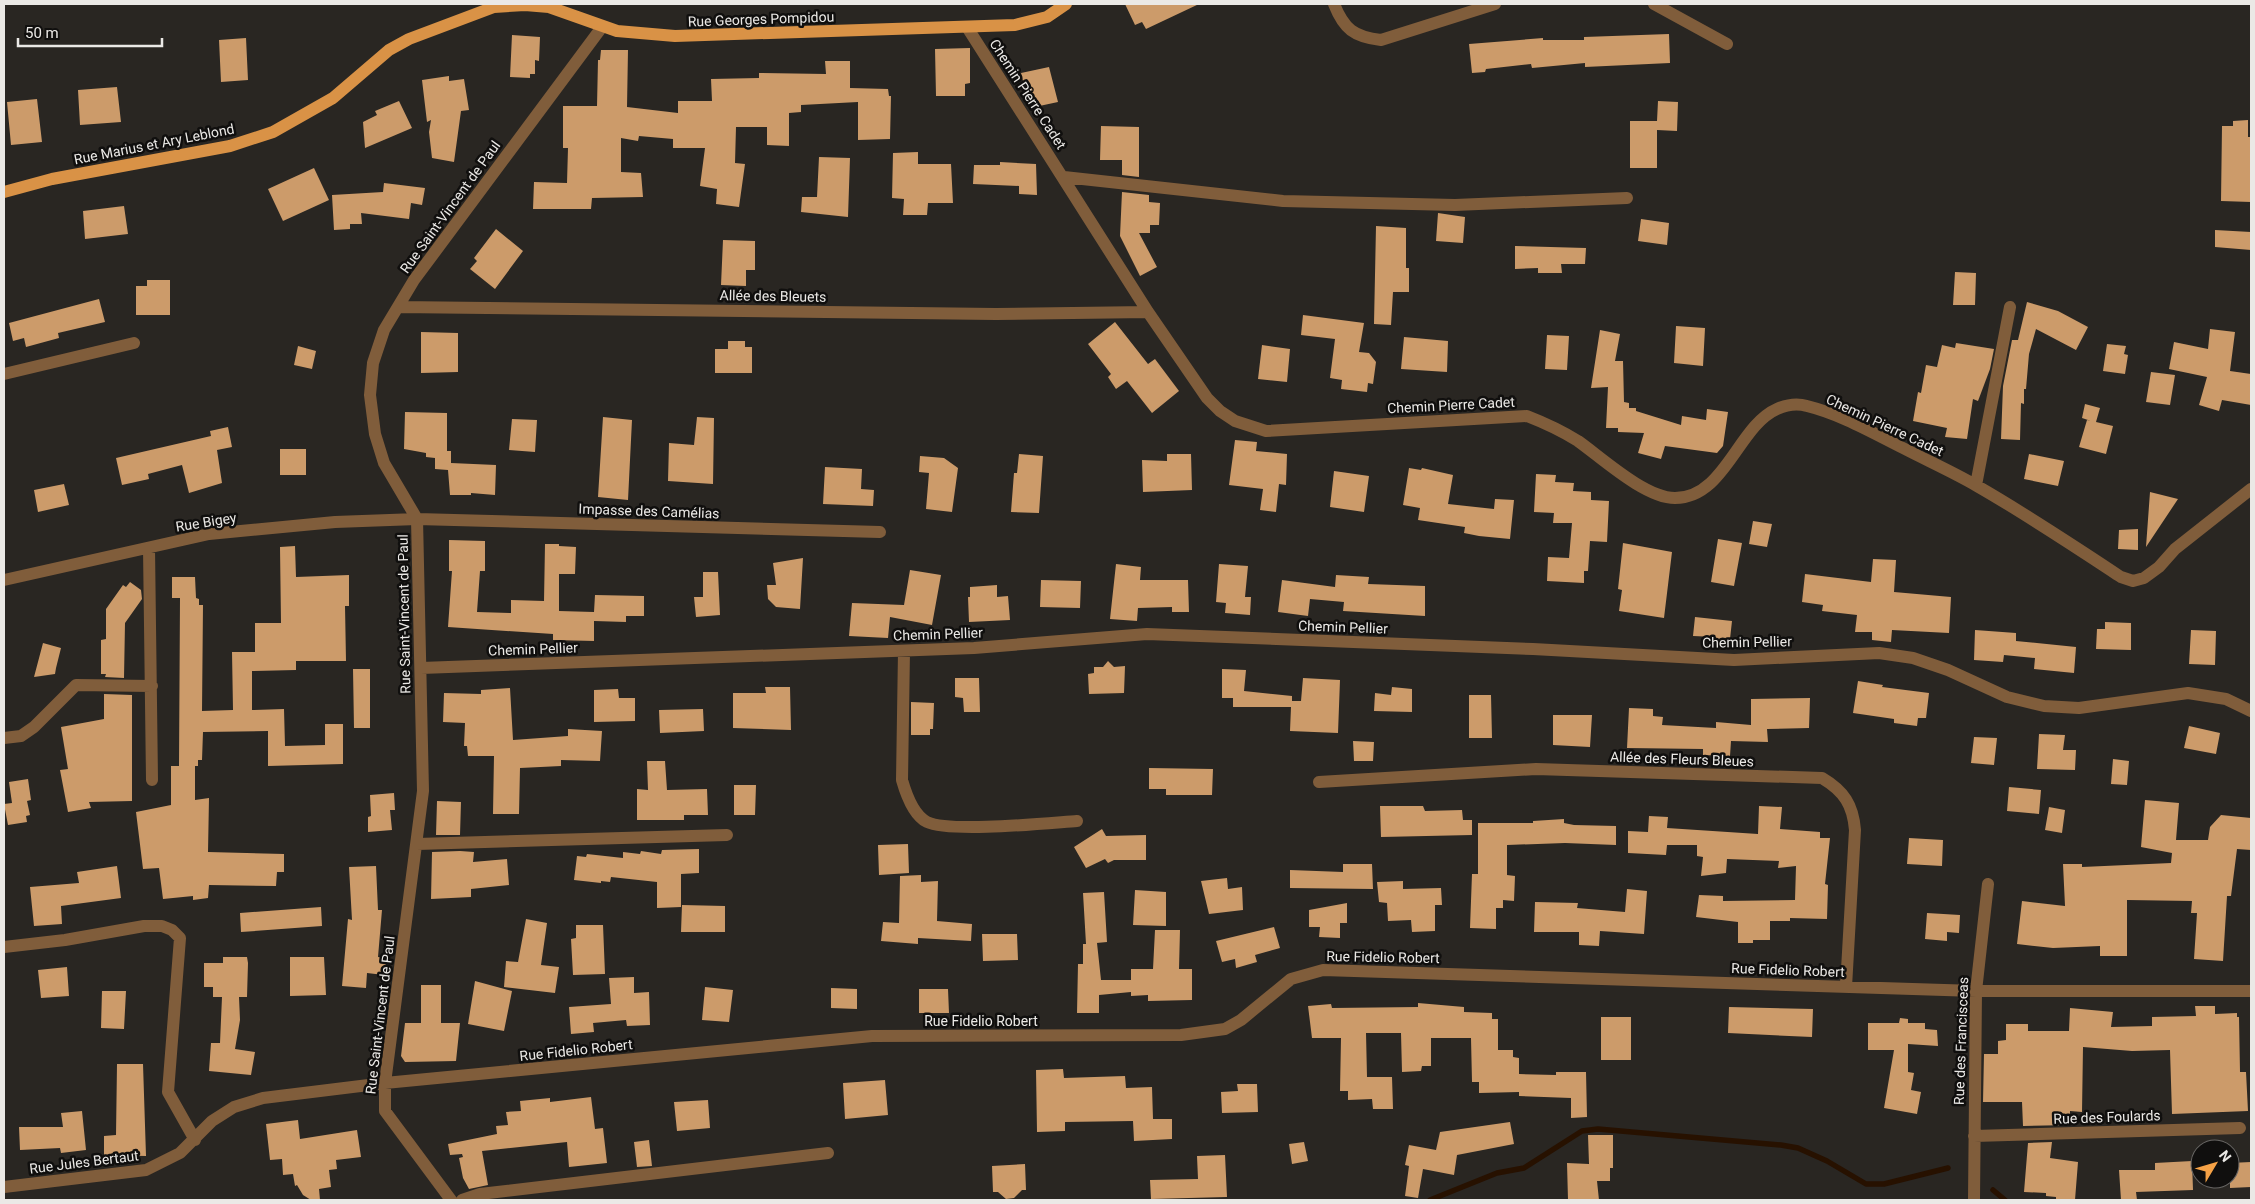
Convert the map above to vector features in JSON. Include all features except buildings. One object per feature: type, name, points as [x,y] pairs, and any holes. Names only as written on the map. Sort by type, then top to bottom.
[{"type":"main road","name":"Rue Georges Pompidou","points":[[602,27],[617,31],[675,36],[967,28],[1023,23],[1047,17],[1066,4]]},
{"type":"main road","name":"Rue Marius et Ary Leblond","points":[[4,192],[52,179],[230,146],[273,132],[333,98],[389,50],[409,39],[494,7],[549,7],[602,27]]},
{"type":"street","points":[[1334,4],[1340,18],[1352,32],[1364,38],[1381,40],[1495,4]]},
{"type":"street","points":[[1654,4],[1727,44]]},
{"type":"street","name":"Rue Saint-Vincent de Paul","points":[[451,1200],[385,1111],[385,1083],[423,791],[417,519],[384,463],[375,434],[370,395],[373,363],[384,330],[414,280],[602,27]]},
{"type":"street","name":"Chemin Pierre Cadet","points":[[967,28],[1064,177],[1148,312],[1207,398],[1220,411],[1235,421],[1266,431],[1527,416],[1548,424],[1576,440],[1654,493],[1674,498],[1693,494],[1708,484],[1723,469],[1763,418],[1776,409],[1790,404],[1805,405],[1868,431],[1976,485],[2121,577],[2133,581],[2144,578],[2159,567],[2175,549],[2251,489]]},
{"type":"street","points":[[1064,177],[1283,200],[1455,205],[1627,198]]},
{"type":"street","points":[[1976,485],[2010,306]]},
{"type":"street","name":"Allée des Bleuets","points":[[398,307],[996,314],[1148,312]]},
{"type":"street","points":[[4,374],[134,343]]},
{"type":"street","name":"Impasse des Camélias","points":[[417,519],[880,532]]},
{"type":"street","name":"Rue Bigey","points":[[4,580],[209,534],[335,522],[417,519]]},
{"type":"street","points":[[149,548],[152,780]]},
{"type":"street","name":"Chemin Pellier","points":[[420,668],[974,648],[1147,634],[1533,649],[1734,660],[1879,653],[1913,658],[1948,670],[2007,697],[2044,706],[2079,708],[2188,693],[2226,699],[2251,711]]},
{"type":"street","points":[[904,651],[902,780],[907,797],[925,821],[935,825],[958,826],[1077,821]]},
{"type":"street","points":[[4,738],[21,736],[34,727],[76,685],[152,686]]},
{"type":"street","name":"Allée des Fleurs Bleues","points":[[1319,782],[1536,769],[1822,778],[1836,786],[1847,798],[1854,814],[1855,830],[1846,987]]},
{"type":"street","points":[[417,844],[726,835]]},
{"type":"street","name":"Rue des Francisceas","points":[[1974,1200],[1976,991],[1988,884]]},
{"type":"street","points":[[4,946],[65,940],[144,926],[162,926],[172,930],[180,938],[168,1092],[195,1140]]},
{"type":"street","name":"Rue Fidelio Robert","points":[[385,1083],[872,1036],[1181,1035],[1203,1033],[1224,1029],[1233,1025],[1291,979],[1306,973],[1323,970],[1976,991],[2251,991]]},
{"type":"street","name":"Rue Jules Bertaut","points":[[4,1187],[146,1170],[180,1153],[212,1121],[234,1107],[263,1098],[385,1083]]},
{"type":"street","name":"Rue des Foulards","points":[[1974,1136],[2240,1128]]},
{"type":"street","points":[[462,1200],[480,1194],[828,1153]]},
{"type":"waterway","points":[[1430,1200],[1497,1173],[1524,1168],[1582,1131],[1598,1129],[1798,1148],[1827,1161],[1866,1184],[1884,1184],[1948,1168]]},
{"type":"waterway","points":[[1993,1190],[2005,1200]]}]
